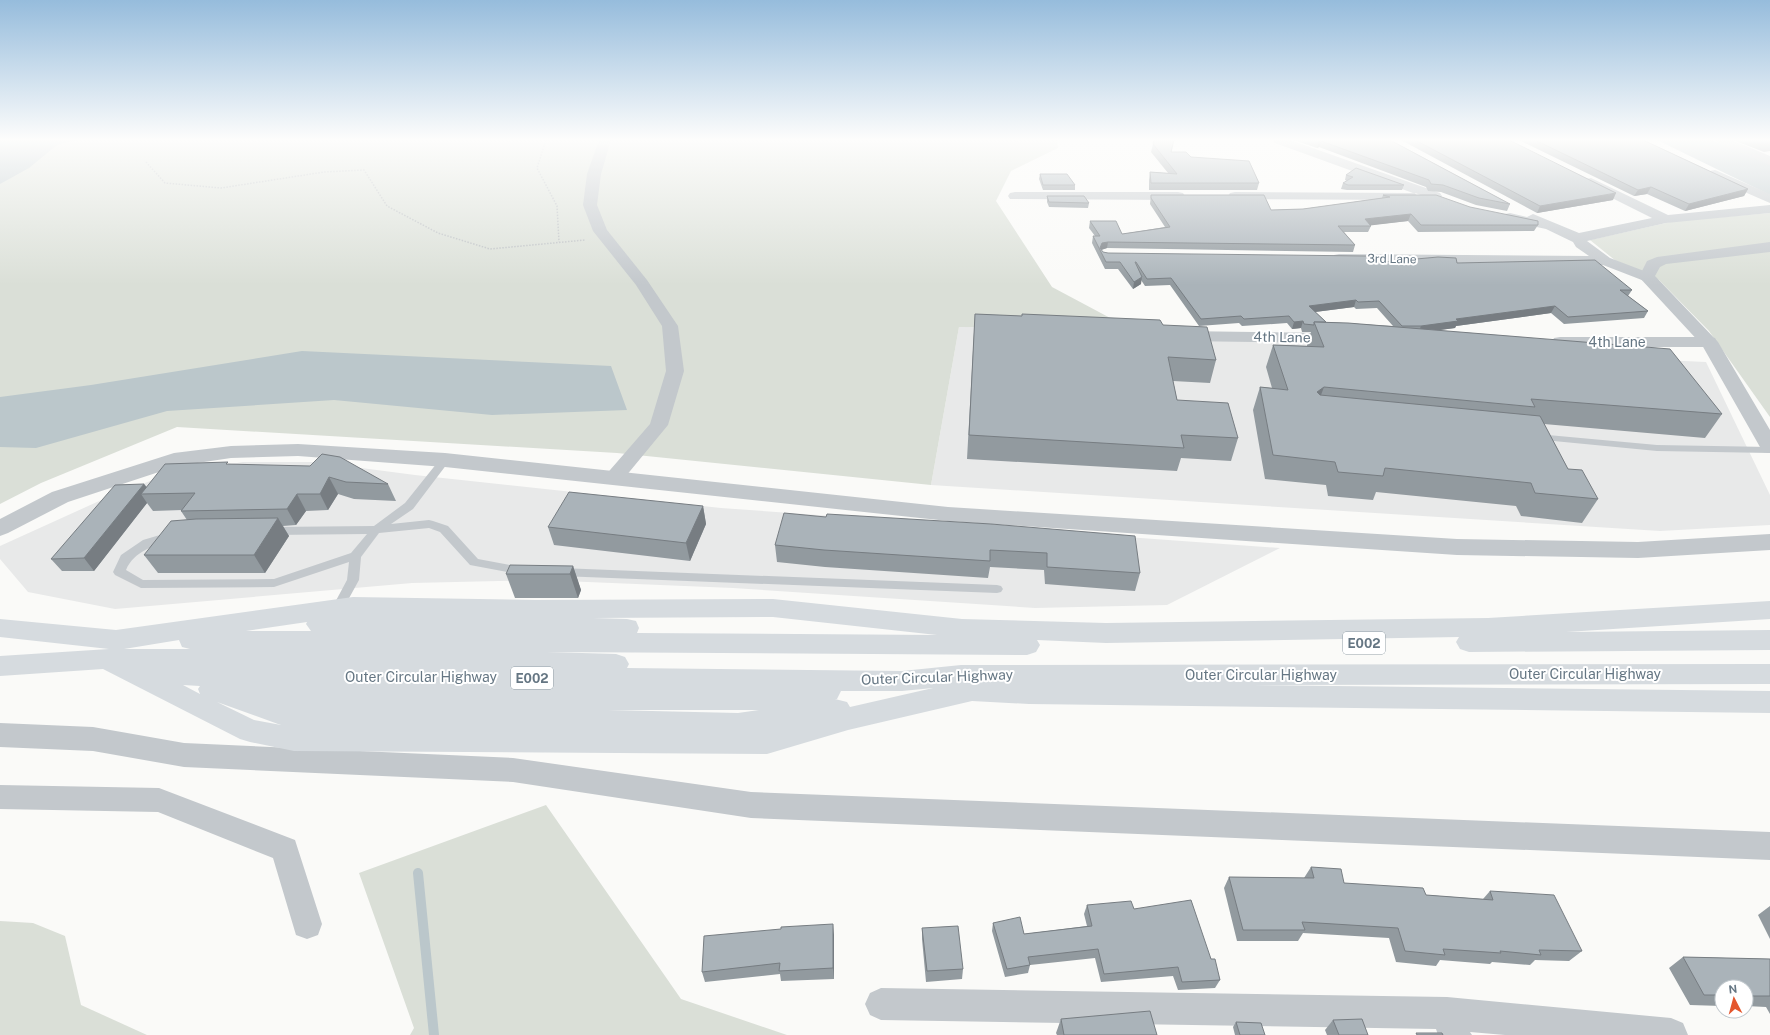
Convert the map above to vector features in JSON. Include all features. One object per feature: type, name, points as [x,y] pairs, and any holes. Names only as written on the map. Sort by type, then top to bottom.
[{"type":"highway","points":[[0,666],[111,649],[353,606],[773,608],[962,628],[1106,633],[1488,627],[1761,610]]},
{"type":"highway","points":[[0,628],[111,649],[516,661],[966,682],[1029,692],[1770,702]]},
{"type":"highway","name":"E002","points":[[111,649],[1770,640]]},
{"type":"highway","points":[[111,649],[250,731],[294,739],[766,742],[848,719],[966,682]]},
{"type":"highway","name":"Outer Circular Highway","points":[[111,649],[168,675],[966,682],[1770,674]]},
{"type":"highway","points":[[168,675],[287,716],[738,724],[966,682]]},
{"type":"highway","points":[[211,689],[296,696],[502,700],[769,699],[902,681]]},
{"type":"street","points":[[592,188],[590,205],[600,231],[642,282],[670,326],[675,371],[659,424],[614,477]]},
{"type":"street","points":[[1414,188],[1450,201]]},
{"type":"street","points":[[1604,188],[1666,219]]},
{"type":"street","points":[[1747,188],[1770,199]]},
{"type":"street","points":[[1015,196],[1188,196]]},
{"type":"street","points":[[1219,196],[1435,196]]},
{"type":"street","points":[[1512,206],[1546,225],[1579,240],[1581,244],[1605,261],[1647,277],[1709,342],[1770,447]]},
{"type":"street","points":[[1579,240],[1585,236],[1666,219],[1770,208]]},
{"type":"street","points":[[1494,214],[1546,225]]},
{"type":"street","points":[[1647,277],[1653,264],[1663,260],[1770,247]]},
{"type":"street","name":"3rd Lane","points":[[1328,258],[1605,261]]},
{"type":"street","name":"4th Lane","points":[[1166,336],[1356,338]]},
{"type":"street","name":"4th Lane","points":[[1547,342],[1709,342]]},
{"type":"street","points":[[0,528],[60,497],[174,460],[231,452],[298,450],[445,460],[948,514],[1457,547],[1638,550],[1770,542]]},
{"type":"street","points":[[0,734],[93,739],[184,755],[513,770],[752,805],[1770,846]]},
{"type":"street","points":[[0,797],[158,800],[285,849],[307,924]]},
{"type":"street","points":[[881,1004],[1451,1024],[1671,1035]]},
{"type":"lane","points":[[1529,436],[1657,448],[1770,450]]},
{"type":"lane","points":[[180,535],[147,543],[125,558],[119,572],[140,584],[274,583],[355,556],[376,530],[409,506],[445,460]]},
{"type":"lane","points":[[262,531],[376,530],[428,524],[444,529],[474,562],[515,571],[531,571]]},
{"type":"lane","points":[[338,608],[353,580],[355,556]]},
{"type":"lane","points":[[546,572],[997,589]]},
{"type":"path","points":[[376,188],[387,206],[438,233],[490,249],[606,238]]},
{"type":"path","points":[[548,188],[557,206],[559,242]]},
{"type":"shaded area","points":[[0,188],[1002,188],[996,201],[1052,287],[1129,328],[959,327],[931,485],[617,453],[177,427],[41,483],[0,504]]},
{"type":"shaded area","points":[[1756,188],[1770,188],[1770,195]]},
{"type":"shaded area","points":[[1770,213],[1770,417],[1709,331],[1659,280],[1616,261],[1590,240],[1675,221]]},
{"type":"shaded area","points":[[959,327],[1129,328],[1336,343],[1506,353],[1706,362],[1770,495],[1770,525],[1660,531],[931,485]]},
{"type":"shaded area","points":[[302,351],[611,366],[627,410],[492,415],[334,400],[167,411],[36,448],[0,447],[0,397],[91,385]]},
{"type":"shaded area","points":[[243,462],[315,462],[415,475],[721,508],[1280,548],[1167,605],[1035,608],[733,588],[539,580],[412,583],[115,609],[28,592],[0,559],[0,546],[108,497],[166,475]]},
{"type":"shaded area","points":[[546,805],[681,999],[787,1035],[410,1035],[414,1028],[359,873]]},
{"type":"shaded area","points":[[0,921],[33,923],[65,936],[81,1005],[147,1035],[0,1035]]},
{"type":"building","points":[[1452,188],[1481,188],[1510,204],[1479,198]]},
{"type":"building","points":[[1506,188],[1607,188],[1616,193],[1540,206]]},
{"type":"building","points":[[1654,188],[1748,189],[1689,204]]},
{"type":"building","points":[[1151,195],[1264,195],[1271,210],[1303,209],[1390,197],[1383,195],[1436,195],[1470,207],[1538,221],[1538,225],[1421,225],[1411,214],[1365,219],[1371,226],[1338,226],[1355,245],[1108,242],[1102,243],[1100,248],[1103,252],[1366,256],[1373,263],[1438,257],[1456,258],[1457,263],[1595,260],[1632,290],[1620,290],[1648,311],[1568,317],[1555,306],[1456,319],[1458,321],[1421,326],[1402,326],[1379,301],[1358,302],[1356,300],[1309,306],[1326,322],[1314,322],[1314,325],[1304,324],[1303,321],[1294,322],[1289,316],[1244,319],[1241,316],[1201,319],[1171,278],[1147,279],[1135,262],[1142,277],[1134,282],[1120,262],[1106,262],[1093,236],[1100,236],[1090,221],[1116,221],[1122,234],[1170,227],[1151,198]]},
{"type":"building","points":[[1047,196],[1084,196],[1089,203],[1049,202]]},
{"type":"building","points":[[975,314],[1022,316],[1022,314],[1160,320],[1163,325],[1207,327],[1216,360],[1168,357],[1177,400],[1228,403],[1238,438],[1181,435],[1184,448],[969,435]]},
{"type":"building","points":[[1314,322],[1348,323],[1670,349],[1722,414],[1531,399],[1535,407],[1324,387],[1317,392],[1320,395],[1540,416],[1568,469],[1582,470],[1598,499],[1535,493],[1531,483],[1385,468],[1383,476],[1338,472],[1335,462],[1273,455],[1260,387],[1288,390],[1273,345],[1324,347]]},
{"type":"building","points":[[322,454],[340,457],[388,484],[346,482],[329,477],[320,494],[297,494],[287,509],[181,511],[195,493],[141,494],[165,464],[228,462],[226,464],[310,466]]},
{"type":"building","points":[[144,484],[84,558],[51,559],[115,485]]},
{"type":"building","points":[[569,492],[703,506],[686,543],[548,527]]},
{"type":"building","points":[[784,513],[826,517],[827,514],[991,524],[1135,536],[1140,573],[1047,567],[1047,553],[990,550],[990,561],[824,550],[775,545]]},
{"type":"building","points":[[278,518],[254,555],[144,555],[171,521],[196,519]]},
{"type":"building","points":[[510,565],[573,566],[570,574],[506,574]]},
{"type":"building","points":[[1311,867],[1341,869],[1344,883],[1423,888],[1426,895],[1493,900],[1490,891],[1554,895],[1582,951],[1539,950],[1541,955],[1500,951],[1501,953],[1443,949],[1445,955],[1405,951],[1398,928],[1302,922],[1305,930],[1243,930],[1229,877],[1314,878]]},
{"type":"building","points":[[1191,900],[1211,959],[1215,959],[1220,980],[1182,982],[1178,967],[1104,974],[1098,949],[1028,957],[1030,965],[1007,969],[993,923],[1020,917],[1024,934],[1092,926],[1087,905],[1131,901],[1134,909]]},
{"type":"building","points":[[833,924],[833,968],[779,971],[780,963],[702,972],[704,936],[781,929],[781,927]]},
{"type":"building","points":[[958,926],[963,969],[927,971],[922,928]]},
{"type":"building","points":[[1683,957],[1770,959],[1770,996],[1754,996],[1754,979],[1714,979],[1714,995],[1704,995]]},
{"type":"building","points":[[1150,1011],[1157,1035],[1064,1035],[1061,1019]]},
{"type":"building","points":[[1362,1019],[1368,1035],[1339,1035],[1333,1020]]},
{"type":"building","points":[[1236,1022],[1261,1023],[1265,1035],[1240,1035]]},
{"type":"building","points":[[1416,1033],[1442,1033],[1443,1035],[1417,1035]]},
{"type":"waterway","points":[[418,873],[434,1035]]}]
